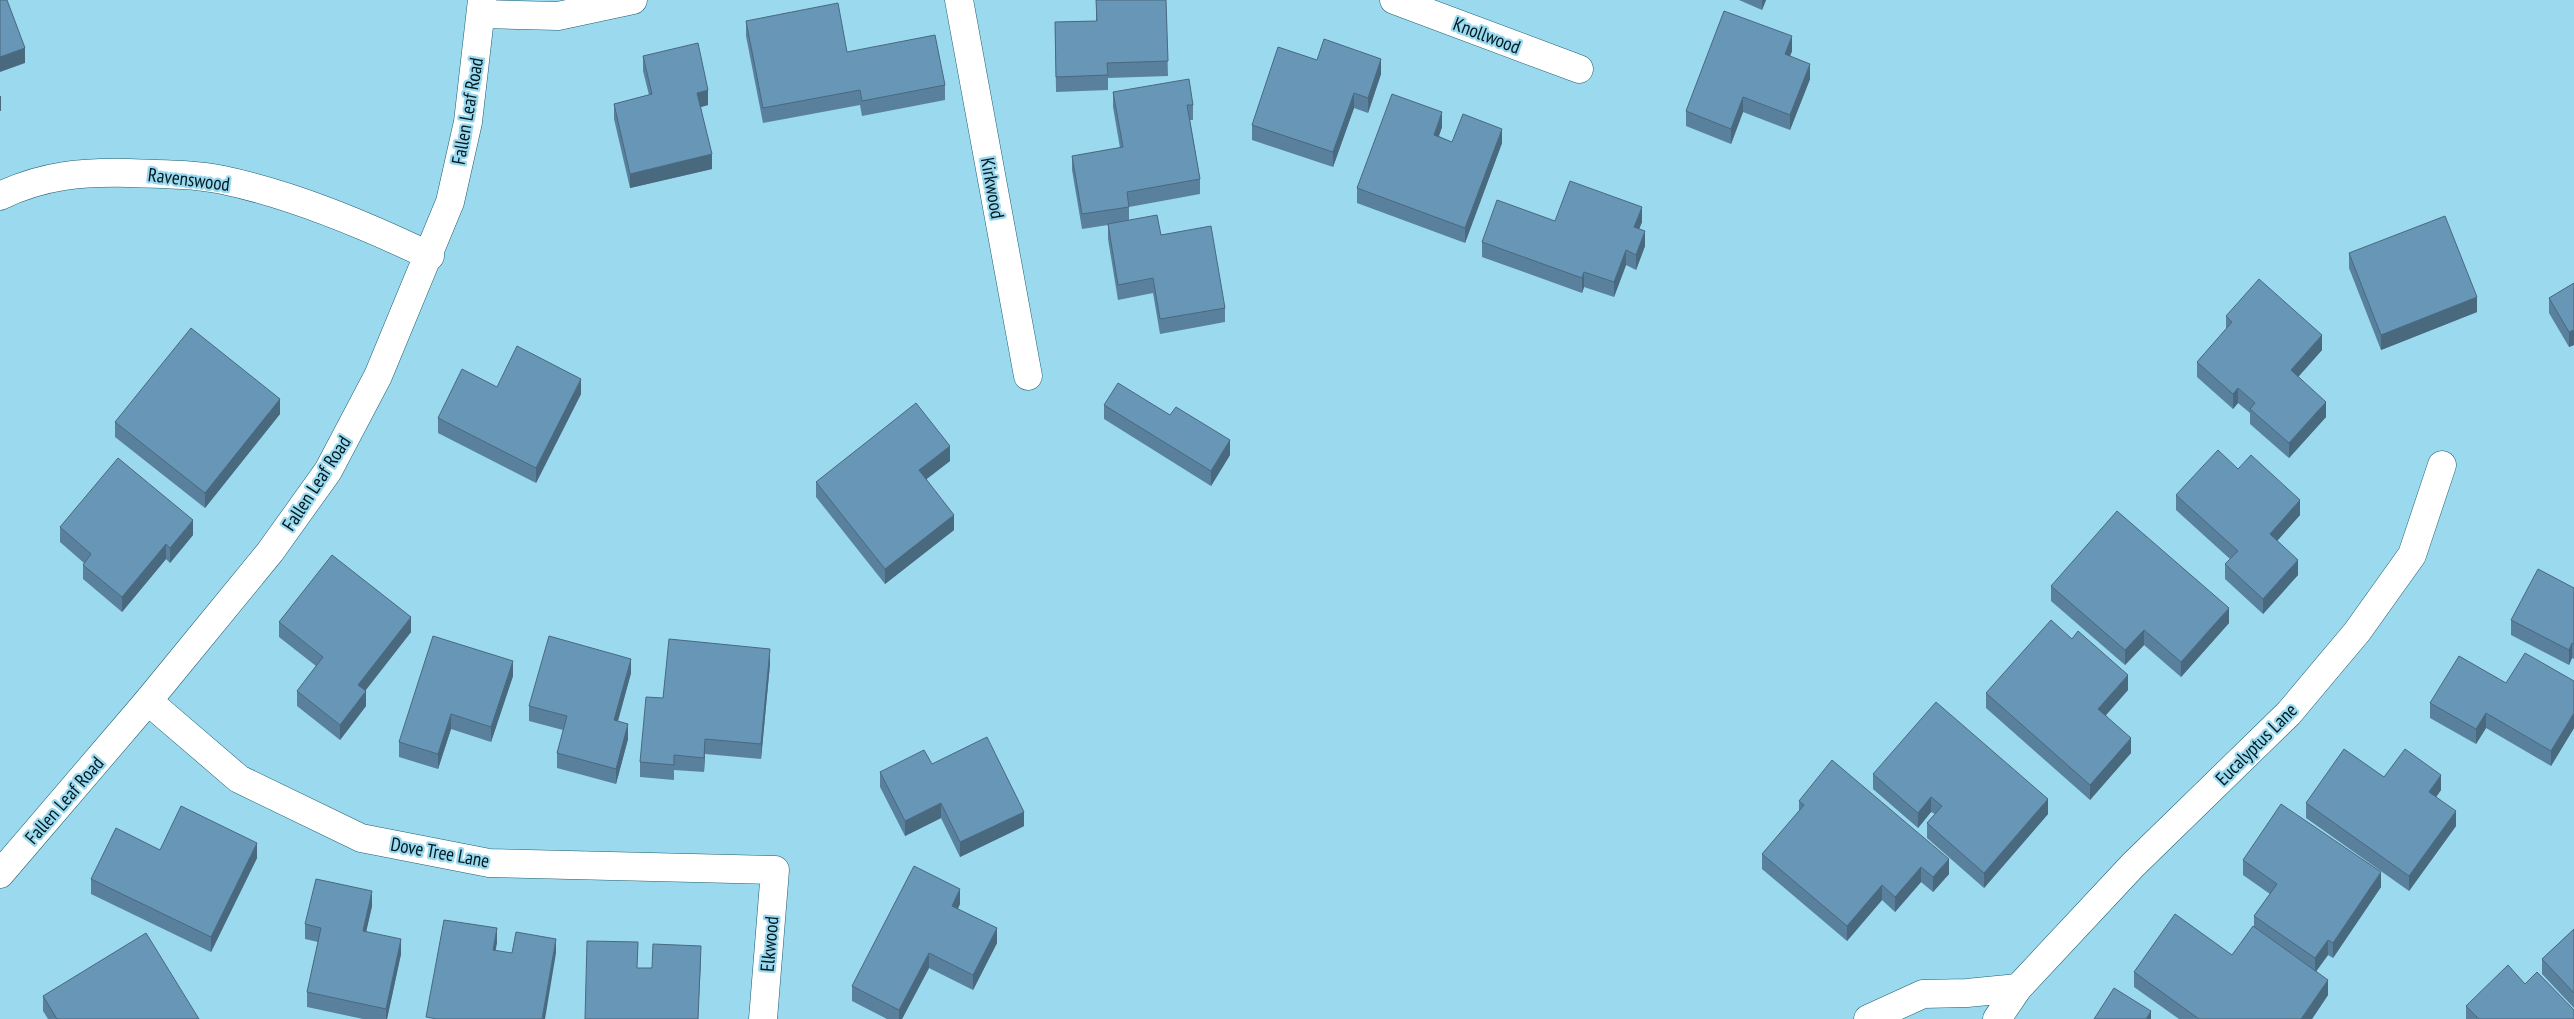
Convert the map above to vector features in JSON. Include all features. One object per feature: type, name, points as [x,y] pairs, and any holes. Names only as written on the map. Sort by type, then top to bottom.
[{"type":"street","points":[[482,7],[558,16],[633,0]]},
{"type":"street","name":"Kirkwood","points":[[959,0],[1028,376]]},
{"type":"street","name":"Knollwood","points":[[1394,0],[1579,69]]},
{"type":"street","name":"Fallen Leaf Road","points":[[0,874],[148,701],[270,552],[328,471],[378,376],[430,256],[450,202],[468,122],[482,7]]},
{"type":"street","name":"Ravenswood","points":[[0,196],[26,184],[60,176],[96,172],[164,174],[223,180],[362,224],[430,256]]},
{"type":"street","name":"Eucalyptus Lane","points":[[1997,1019],[2018,988],[2132,865],[2289,713],[2357,632],[2412,556],[2442,465]]},
{"type":"street","name":"Dove Tree Lane","points":[[148,701],[240,779],[361,838],[489,863],[775,870]]},
{"type":"street","name":"Elkwood","points":[[763,1019],[775,870]]},
{"type":"street","points":[[1868,1019],[1923,994],[1967,993],[2018,988]]},
{"type":"building","points":[[0,0],[7,0],[25,48],[0,57]]},
{"type":"building","points":[[1096,0],[1166,0],[1168,61],[1107,63],[1108,75],[1056,77],[1055,22],[1097,21]]},
{"type":"building","points":[[838,3],[847,52],[935,35],[945,85],[862,101],[860,90],[763,108],[746,21]]},
{"type":"building","points":[[1724,11],[1792,36],[1785,54],[1810,64],[1790,115],[1743,97],[1731,129],[1686,111]]},
{"type":"building","points":[[1324,39],[1381,59],[1368,98],[1354,93],[1333,152],[1252,125],[1278,47],[1317,60]]},
{"type":"building","points":[[698,43],[708,90],[697,93],[712,154],[630,174],[614,104],[652,94],[643,56]]},
{"type":"building","points":[[1189,79],[1193,105],[1187,105],[1200,179],[1127,192],[1129,207],[1082,214],[1072,156],[1123,147],[1113,92]]},
{"type":"building","points":[[1392,94],[1442,112],[1434,135],[1452,142],[1463,114],[1502,129],[1465,228],[1357,188]]},
{"type":"building","points":[[1570,181],[1642,207],[1634,227],[1645,231],[1636,255],[1626,250],[1614,282],[1584,272],[1582,278],[1482,242],[1497,200],[1555,221]]},
{"type":"building","points":[[1157,215],[1161,235],[1211,226],[1225,308],[1160,319],[1153,278],[1118,285],[1108,224]]},
{"type":"building","points":[[2445,216],[2477,297],[2381,335],[2349,253]]},
{"type":"building","points":[[2259,279],[2322,335],[2291,370],[2326,402],[2289,443],[2250,409],[2255,403],[2238,388],[2233,394],[2197,362],[2232,322],[2226,316]]},
{"type":"building","points":[[2574,283],[2574,330],[2569,332],[2549,298]]},
{"type":"building","points":[[191,328],[280,399],[205,493],[115,422]]},
{"type":"building","points":[[517,346],[581,379],[536,468],[438,418],[462,369],[497,387]]},
{"type":"building","points":[[1118,383],[1170,415],[1176,407],[1230,440],[1211,471],[1104,405]]},
{"type":"building","points":[[916,403],[950,446],[919,470],[954,515],[885,569],[816,482]]},
{"type":"building","points":[[2218,450],[2238,469],[2251,455],[2300,500],[2270,534],[2298,560],[2263,599],[2225,564],[2238,551],[2176,495]]},
{"type":"building","points":[[118,458],[193,520],[170,548],[166,544],[122,597],[83,565],[91,554],[60,527]]},
{"type":"building","points":[[2117,511],[2229,608],[2181,662],[2144,630],[2125,650],[2051,586]]},
{"type":"building","points":[[332,555],[411,617],[358,685],[366,691],[340,725],[297,691],[323,657],[279,622]]},
{"type":"building","points":[[2538,569],[2574,588],[2574,644],[2572,643],[2569,650],[2511,620]]},
{"type":"building","points":[[2051,620],[2072,639],[2078,631],[2128,675],[2098,709],[2131,738],[2090,785],[1986,693]]},
{"type":"building","points":[[433,636],[513,661],[491,727],[451,714],[438,754],[399,742]]},
{"type":"building","points":[[549,636],[631,659],[614,720],[628,724],[616,769],[557,753],[567,716],[529,706]]},
{"type":"building","points":[[669,639],[770,649],[761,744],[705,739],[704,758],[674,755],[674,765],[640,762],[646,697],[663,698]]},
{"type":"building","points":[[2525,653],[2574,681],[2574,713],[2551,751],[2486,713],[2476,729],[2430,703],[2459,656],[2506,683]]},
{"type":"building","points":[[1936,702],[2048,799],[1984,873],[1927,823],[1942,806],[1931,797],[1918,813],[1873,774]]},
{"type":"building","points":[[987,737],[1024,812],[960,842],[941,803],[905,821],[880,772],[924,750],[932,764]]},
{"type":"building","points":[[2344,749],[2384,777],[2405,749],[2441,775],[2429,792],[2456,811],[2409,876],[2306,803]]},
{"type":"building","points":[[1832,760],[1949,859],[1933,877],[1921,867],[1895,897],[1882,885],[1847,926],[1762,854],[1804,805],[1799,801]]},
{"type":"building","points":[[2281,804],[2381,872],[2333,943],[2328,940],[2315,958],[2254,916],[2277,884],[2243,860]]},
{"type":"building","points":[[181,806],[257,843],[211,937],[91,879],[116,828],[160,850]]},
{"type":"building","points":[[914,866],[960,889],[952,906],[997,928],[973,975],[929,953],[899,1010],[852,986]]},
{"type":"building","points":[[316,879],[372,891],[363,931],[401,939],[386,1009],[307,992],[321,928],[305,924]]},
{"type":"building","points":[[2175,914],[2232,955],[2253,926],[2328,980],[2301,1019],[2199,1019],[2134,972]]},
{"type":"building","points":[[444,920],[497,928],[493,950],[512,953],[516,932],[556,939],[542,1019],[437,1019],[426,1017]]},
{"type":"building","points":[[2574,929],[2574,993],[2542,959]]},
{"type":"building","points":[[146,933],[199,1019],[57,1019],[43,996]]},
{"type":"building","points":[[587,941],[638,942],[637,968],[652,968],[653,944],[701,946],[698,1019],[585,1019]]},
{"type":"building","points":[[2508,965],[2525,984],[2537,972],[2574,1010],[2574,1019],[2479,1019],[2466,1006]]},
{"type":"building","points":[[2114,988],[2151,1011],[2146,1019],[2094,1019]]}]
